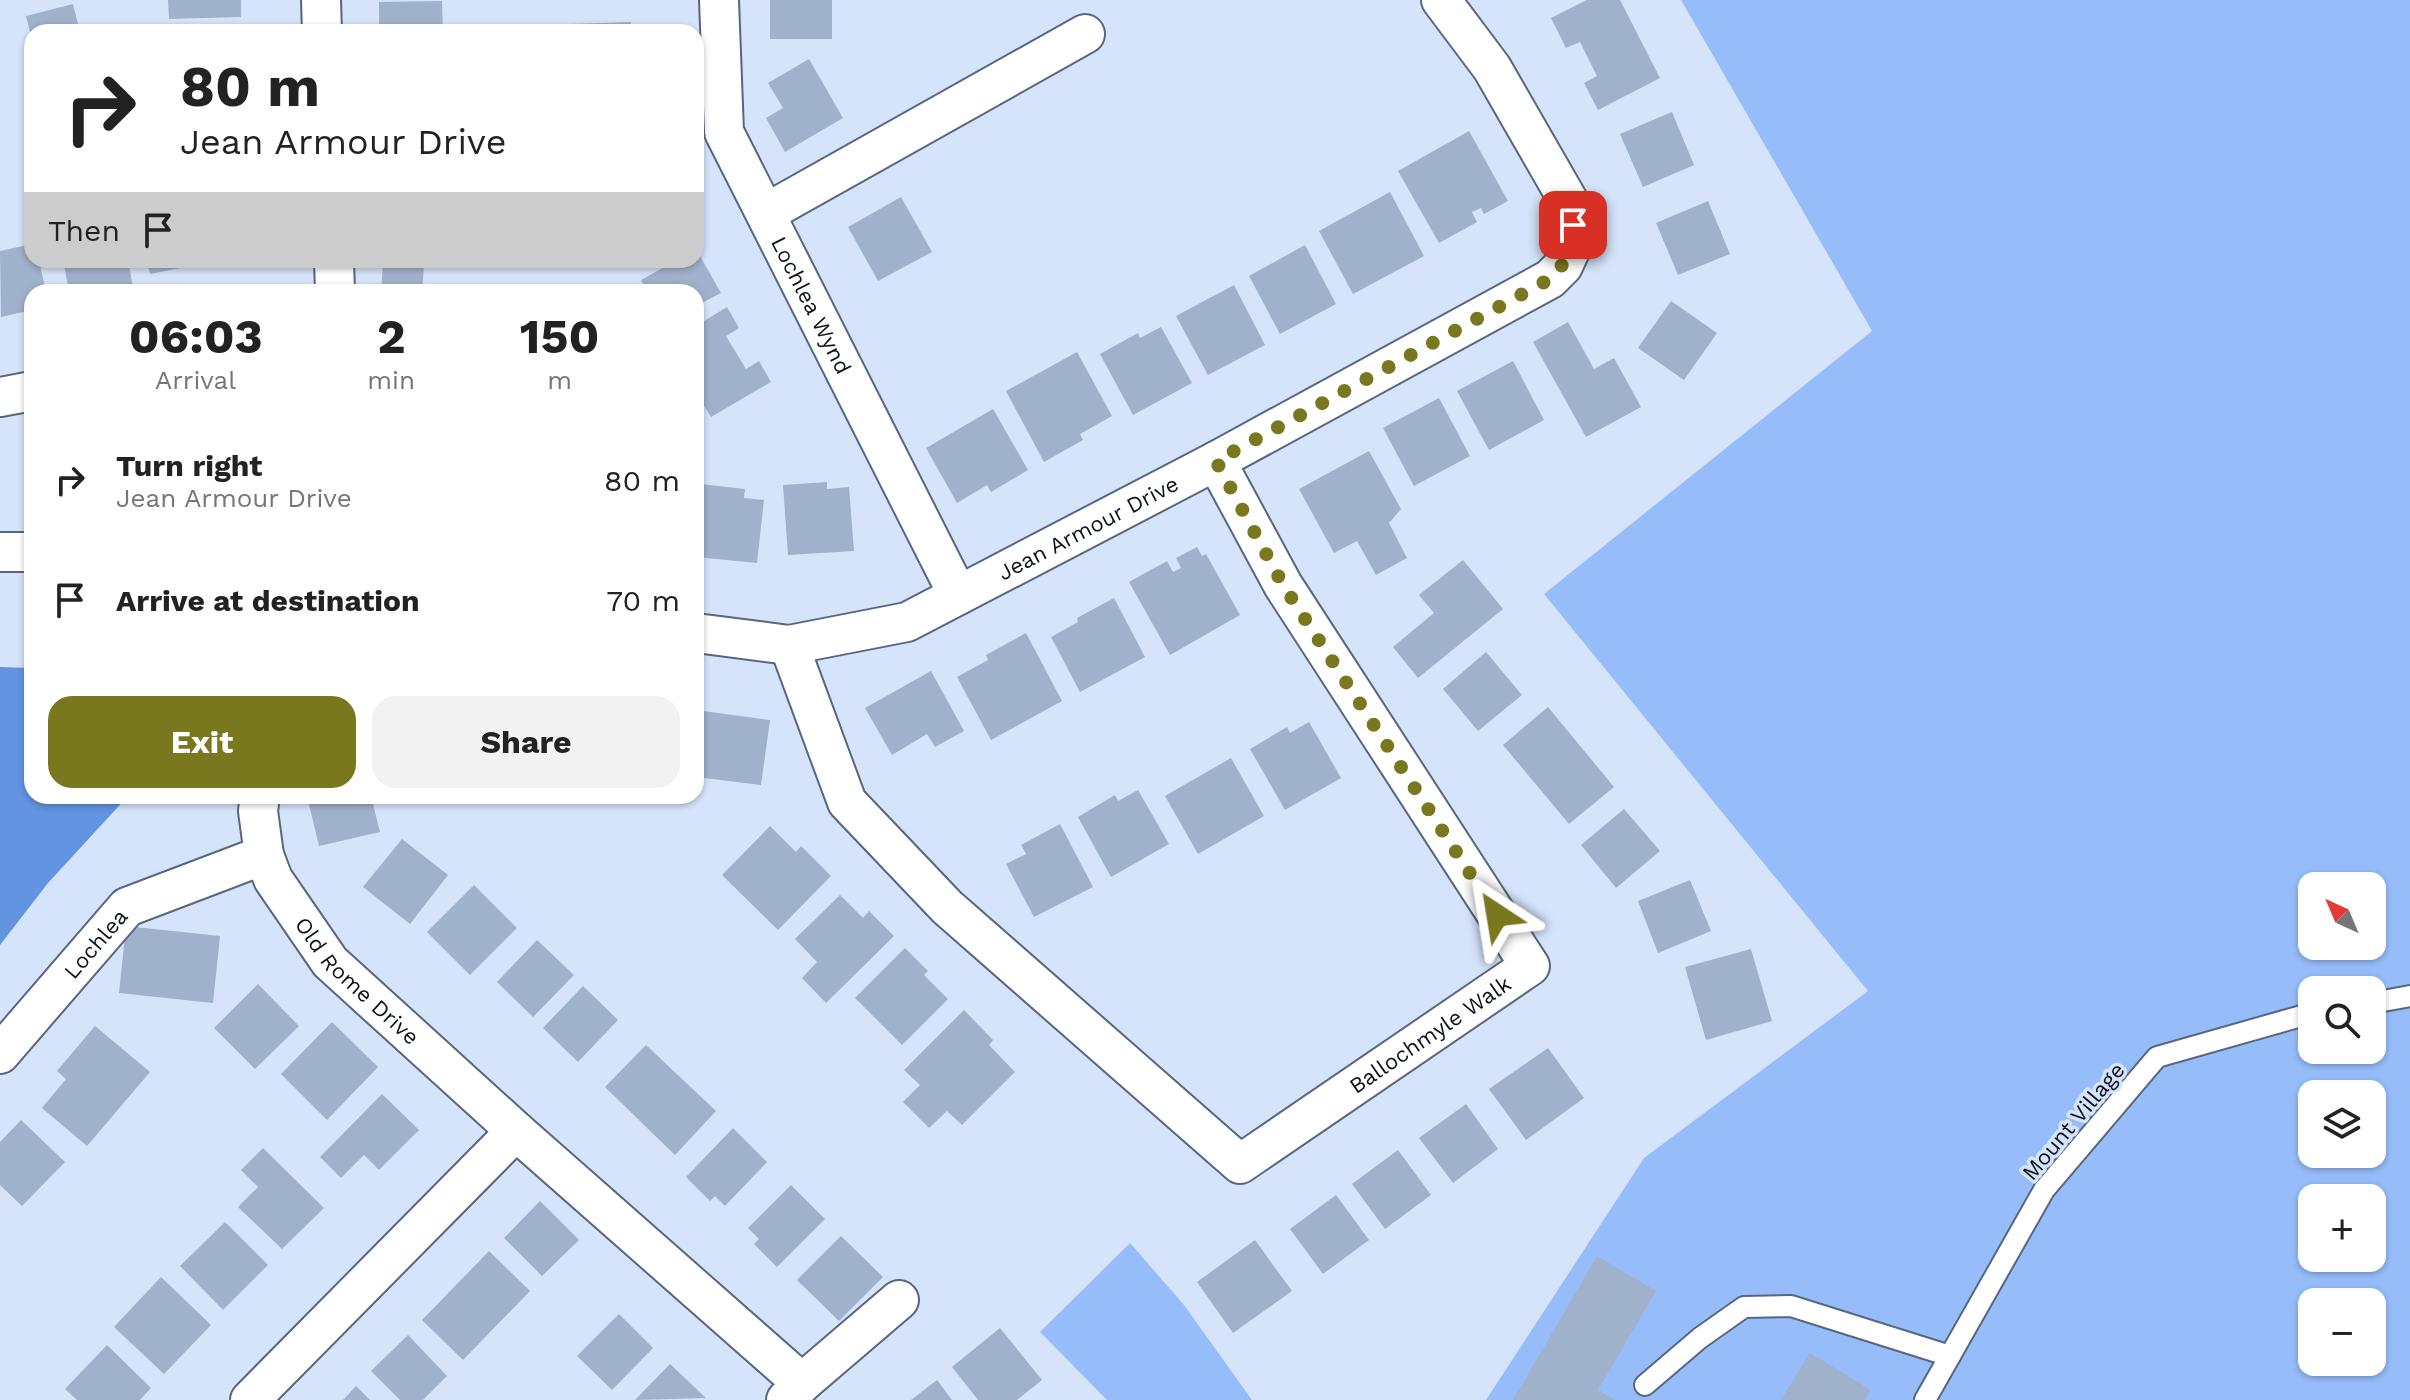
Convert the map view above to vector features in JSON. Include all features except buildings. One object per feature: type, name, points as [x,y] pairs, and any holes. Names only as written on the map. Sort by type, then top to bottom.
[{"type":"street","points":[[321,0],[322,24]]},
{"type":"street","name":"Lochlea Wynd","points":[[719,0],[724,132],[958,595]]},
{"type":"street","name":"Jean Armour Drive","points":[[704,634],[789,645],[907,622],[1216,461],[1550,279],[1563,266],[1574,242],[1573,209],[1492,68],[1441,0]]},
{"type":"street","points":[[766,213],[1085,34]]},
{"type":"street","points":[[0,397],[24,392]]},
{"type":"street","name":"Ballochmyle Walk","points":[[789,645],[847,802],[947,907],[1240,1164],[1530,966],[1283,585],[1216,461]]},
{"type":"street","points":[[0,552],[24,552]]},
{"type":"street","name":"Old Rome Drive","points":[[259,804],[264,855],[273,879],[330,962],[794,1391],[899,1300]]},
{"type":"street","name":"Lochlea","points":[[0,1054],[127,907],[264,855]]},
{"type":"street","points":[[250,1400],[516,1131]]},
{"type":"lane","points":[[2386,1000],[2410,996]]},
{"type":"lane","name":"Mount Village","points":[[1925,1400],[2044,1190],[2157,1057],[2298,1017]]},
{"type":"lane","points":[[1645,1385],[1700,1338],[1744,1307],[1791,1306],[1950,1356]]},
{"type":"shaded area","points":[[1681,0],[2410,0],[2410,1400],[1486,1400],[1644,1158],[1868,991],[1544,594],[1872,331]]},
{"type":"shaded area","points":[[0,667],[24,668],[24,804],[121,804],[48,883],[0,945]]},
{"type":"shaded area","points":[[1130,1243],[1184,1305],[1252,1400],[1107,1400],[1040,1332]]},
{"type":"route","points":[[1497,915],[1283,585],[1216,461],[1550,279],[1563,266],[1574,242],[1573,225]]}]
